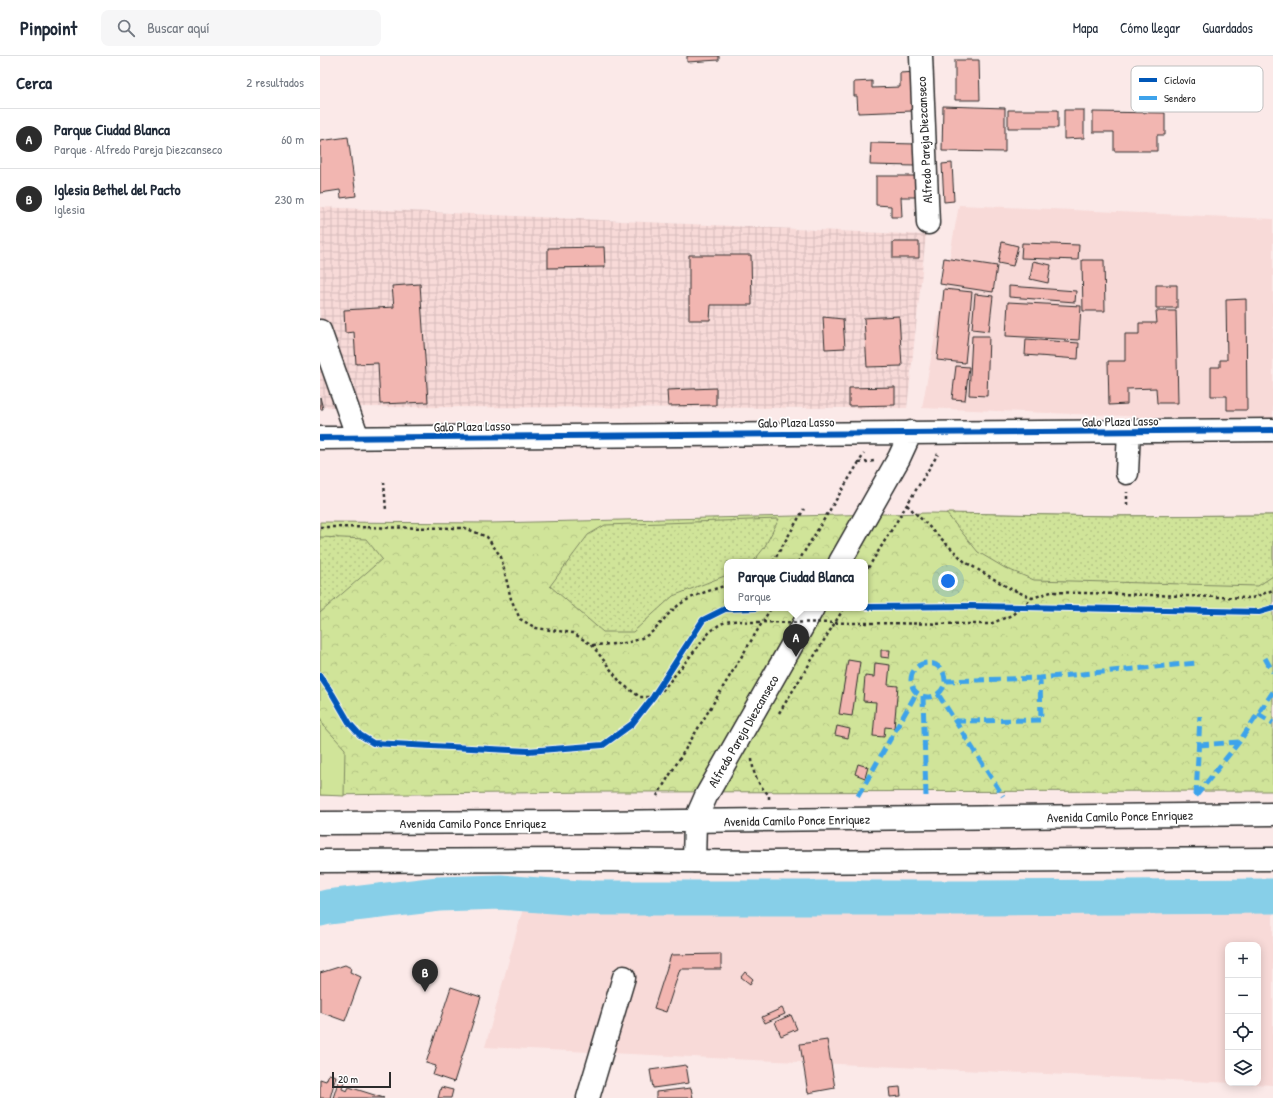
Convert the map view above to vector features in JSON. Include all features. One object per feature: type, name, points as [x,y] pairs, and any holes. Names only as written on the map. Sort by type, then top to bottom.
[{"type":"main road","name":"Alfredo Pareja Diezcanseco","points":[[921,56],[928,223]]},
{"type":"main road","points":[[320,331],[358,438]]},
{"type":"main road","name":"Galo Plaza Lasso","points":[[320,438],[1273,430]]},
{"type":"main road","points":[[842,559],[899,458],[911,432]]},
{"type":"main road","points":[[1127,474],[1128,432]]},
{"type":"main road","name":"Alfredo Pareja Diezcanseco","points":[[694,861],[695,821],[706,796],[811,611]]},
{"type":"main road","name":"Avenida Camilo Ponce Enriquez","points":[[320,823],[695,821],[1273,814]]},
{"type":"main road","points":[[320,861],[589,860],[766,862],[1273,859]]},
{"type":"main road","points":[[588,1098],[624,977]]},
{"type":"path","points":[[800,559],[877,433]]},
{"type":"path","points":[[868,568],[950,433]]},
{"type":"path","points":[[384,482],[386,511]]},
{"type":"path","points":[[907,505],[965,562],[1009,588],[1032,598]]},
{"type":"path","points":[[776,559],[804,509]]},
{"type":"path","points":[[320,527],[465,528],[487,537],[501,557],[511,599],[520,619],[536,628],[573,633],[592,645],[621,683],[640,697],[651,700]]},
{"type":"path","points":[[592,645],[617,644],[638,640],[654,631],[674,609],[693,596],[724,585]]},
{"type":"path","points":[[651,700],[662,691],[709,633],[718,624],[730,620],[751,622],[990,624],[1012,615],[1032,598],[1051,592],[1252,598],[1273,590]]},
{"type":"path","points":[[1015,607],[1030,607]]},
{"type":"path","points":[[657,796],[768,611]]},
{"type":"path","points":[[779,714],[842,611]]},
{"type":"path","points":[[651,700],[674,665]]},
{"type":"path","points":[[748,764],[752,758],[756,780],[769,795]]},
{"type":"shaded area","points":[[959,205],[1273,219],[1273,422],[922,408]]},
{"type":"shaded area","points":[[320,207],[926,235],[907,408],[320,407]]},
{"type":"shaded area","points":[[530,883],[1273,883],[1273,1085],[1261,1084],[1261,942],[1225,942],[1225,1083],[485,1047]]},
{"type":"green space","points":[[928,513],[1112,516],[1273,515],[1273,791],[600,792],[320,795],[320,522],[491,523]]},
{"type":"green space","points":[[946,513],[1112,516],[1273,515],[1273,576],[1258,586],[1034,580],[1005,568],[978,552]]},
{"type":"green space","points":[[779,519],[764,548],[755,559],[724,559],[724,576],[673,596],[633,632],[603,632],[550,586],[588,535],[605,525]]},
{"type":"green space","points":[[320,537],[366,539],[382,559],[320,613]]},
{"type":"green space","points":[[320,717],[324,726],[345,749],[344,796],[320,795]]},
{"type":"building","points":[[687,56],[719,56],[719,60],[687,62]]},
{"type":"building","points":[[955,60],[979,60],[980,100],[955,100]]},
{"type":"building","points":[[917,72],[913,111],[858,113],[857,96],[854,96],[854,82],[872,81],[872,88],[900,87],[900,73]]},
{"type":"building","points":[[943,106],[1005,108],[1005,152],[942,151]]},
{"type":"building","points":[[1008,110],[1058,110],[1058,128],[1008,128]]},
{"type":"building","points":[[1064,110],[1084,110],[1084,138],[1064,139]]},
{"type":"building","points":[[1093,112],[1165,113],[1165,135],[1157,135],[1157,151],[1114,151],[1114,132],[1093,132]]},
{"type":"building","points":[[348,137],[356,196],[341,198],[340,190],[320,193],[320,141]]},
{"type":"building","points":[[871,143],[916,144],[915,166],[870,165]]},
{"type":"building","points":[[952,163],[954,201],[944,202],[942,164]]},
{"type":"building","points":[[876,176],[920,176],[920,197],[901,197],[902,217],[891,217],[891,206],[876,205]]},
{"type":"building","points":[[893,242],[919,242],[919,258],[893,258]]},
{"type":"building","points":[[1002,242],[1018,246],[1013,266],[998,263]]},
{"type":"building","points":[[1022,243],[1079,245],[1078,260],[1021,258]]},
{"type":"building","points":[[604,247],[605,267],[548,268],[548,248]]},
{"type":"building","points":[[689,255],[751,255],[752,305],[711,305],[710,320],[689,320]]},
{"type":"building","points":[[944,258],[997,266],[993,292],[940,284]]},
{"type":"building","points":[[1082,260],[1104,260],[1105,311],[1083,311]]},
{"type":"building","points":[[1033,261],[1051,265],[1048,283],[1030,279]]},
{"type":"building","points":[[420,284],[428,402],[380,404],[378,363],[356,364],[354,332],[345,333],[344,310],[394,307],[392,286]]},
{"type":"building","points":[[1156,285],[1177,285],[1177,308],[1156,308]]},
{"type":"building","points":[[1009,286],[1076,291],[1075,302],[1009,297]]},
{"type":"building","points":[[944,289],[972,292],[965,363],[937,360]]},
{"type":"building","points":[[975,294],[993,296],[989,331],[972,329]]},
{"type":"building","points":[[1246,299],[1247,410],[1227,410],[1227,396],[1211,396],[1211,367],[1220,367],[1220,360],[1227,360],[1226,300]]},
{"type":"building","points":[[1008,302],[1081,306],[1079,340],[1006,336]]},
{"type":"building","points":[[1156,311],[1176,311],[1178,403],[1157,403],[1156,388],[1127,389],[1127,404],[1109,405],[1108,361],[1125,361],[1125,334],[1139,334],[1139,323],[1157,323]]},
{"type":"building","points":[[899,316],[902,366],[867,367],[864,318]]},
{"type":"building","points":[[823,317],[843,319],[845,348],[825,349]]},
{"type":"building","points":[[972,336],[989,336],[987,396],[969,395]]},
{"type":"building","points":[[1026,339],[1079,343],[1078,359],[1025,355]]},
{"type":"building","points":[[956,366],[969,367],[965,400],[952,399]]},
{"type":"building","points":[[895,387],[895,405],[849,406],[849,388]]},
{"type":"building","points":[[716,388],[716,405],[668,406],[667,390]]},
{"type":"building","points":[[320,397],[323,409],[320,409]]},
{"type":"building","points":[[881,650],[890,650],[889,658],[881,657]]},
{"type":"building","points":[[848,660],[860,662],[852,716],[839,714]]},
{"type":"building","points":[[875,663],[890,665],[888,685],[898,686],[894,728],[885,727],[884,737],[873,736],[876,702],[863,701],[865,676],[874,677]]},
{"type":"building","points":[[837,726],[850,729],[848,738],[835,735]]},
{"type":"building","points":[[858,764],[868,767],[865,778],[855,774]]},
{"type":"building","points":[[721,954],[721,969],[680,969],[666,1012],[654,1008],[671,955]]},
{"type":"building","points":[[345,965],[351,968],[350,972],[361,977],[345,1021],[320,1012],[320,973]]},
{"type":"building","points":[[745,972],[753,979],[750,984],[741,977]]},
{"type":"building","points":[[451,987],[481,997],[454,1082],[433,1075],[436,1066],[426,1063]]},
{"type":"building","points":[[782,1008],[785,1014],[765,1023],[762,1017]]},
{"type":"building","points":[[791,1015],[797,1029],[781,1036],[775,1022]]},
{"type":"building","points":[[827,1040],[835,1088],[808,1093],[800,1044]]},
{"type":"building","points":[[686,1065],[689,1083],[653,1088],[650,1070]]},
{"type":"building","points":[[329,1074],[336,1076],[330,1098],[320,1098],[320,1079],[326,1081]]},
{"type":"building","points":[[339,1079],[344,1081],[342,1089],[347,1091],[349,1087],[384,1098],[333,1098]]},
{"type":"building","points":[[441,1087],[453,1090],[451,1098],[438,1098]]},
{"type":"building","points":[[900,1087],[901,1096],[890,1097],[889,1088]]},
{"type":"building","points":[[691,1088],[693,1098],[656,1098],[656,1092]]},
{"type":"waterway","points":[[320,909],[439,894],[500,892],[580,898],[1273,896]]},
{"type":"marked path","points":[[1265,658],[1273,672]]},
{"type":"marked path","points":[[928,663],[940,668],[945,680],[940,692],[928,697],[916,692],[911,680],[916,668],[928,663]]},
{"type":"marked path","points":[[945,681],[1040,678],[1196,663]]},
{"type":"marked path","points":[[955,721],[1041,720],[1040,678]]},
{"type":"marked path","points":[[858,796],[917,692]]},
{"type":"marked path","points":[[1196,796],[1239,742],[1273,692]]},
{"type":"marked path","points":[[938,694],[1003,796]]},
{"type":"marked path","points":[[923,696],[926,797]]},
{"type":"marked path","points":[[1258,714],[1273,723]]},
{"type":"marked path","points":[[1196,796],[1200,716]]},
{"type":"marked path","points":[[1199,745],[1239,742]]},
{"type":"cycle path","points":[[320,438],[1273,430]]},
{"type":"cycle path","points":[[868,607],[972,606],[1259,612],[1273,608]]},
{"type":"cycle path","points":[[320,676],[350,724],[360,735],[373,743],[528,751],[603,745],[632,724],[653,697],[703,620],[724,610]]},
{"type":"place","name":"Parque Ciudad Blanca","points":[[796,657]]},
{"type":"place","name":"Iglesia Bethel del Pacto","points":[[425,992]]}]
